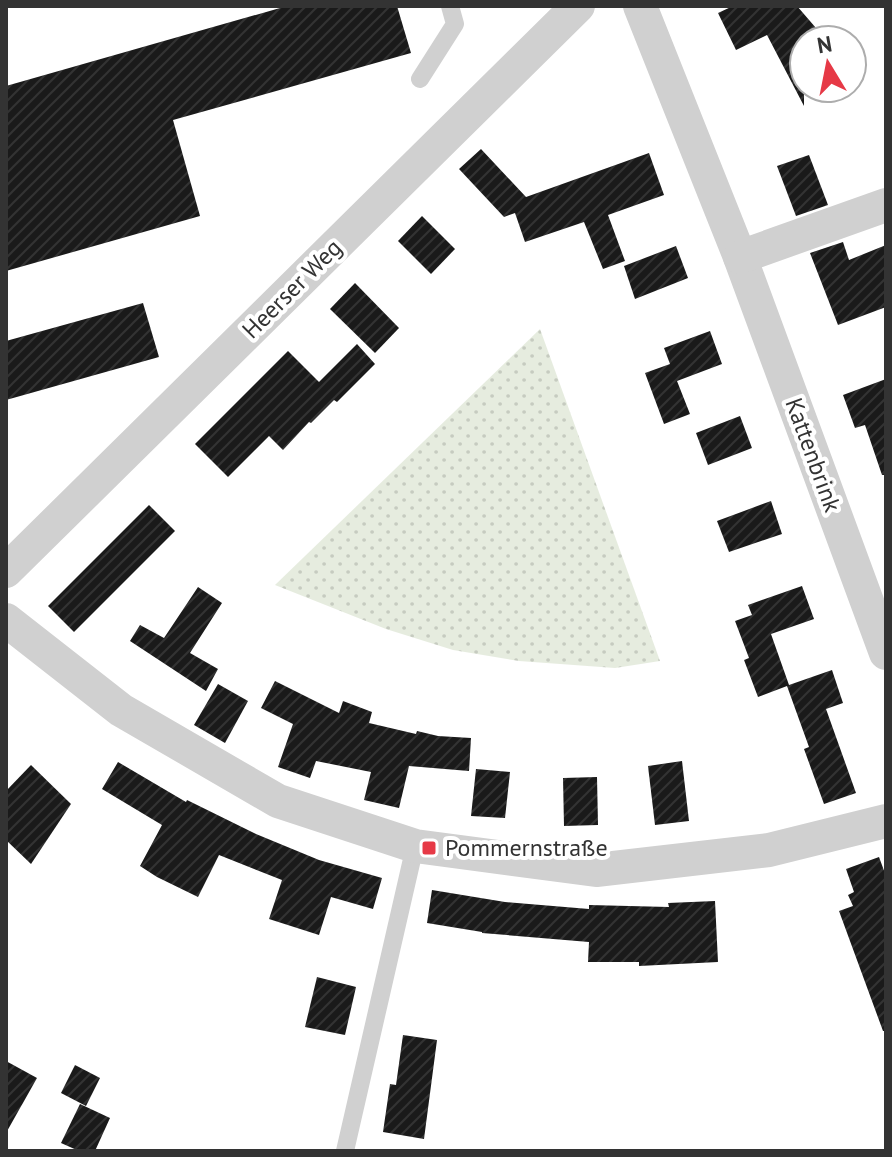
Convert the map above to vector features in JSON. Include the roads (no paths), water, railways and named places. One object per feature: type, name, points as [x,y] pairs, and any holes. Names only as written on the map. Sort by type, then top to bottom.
[{"type":"street","name":"Heerser Weg","points":[[6,571],[578,6]]},
{"type":"street","name":"Kattenbrink","points":[[640,6],[740,257],[886,653]]},
{"type":"street","points":[[740,257],[886,205]]},
{"type":"street","points":[[6,620],[121,710],[278,801],[415,846],[596,870],[769,850],[886,821]]},
{"type":"lane","points":[[420,79],[455,24],[450,6]]},
{"type":"lane","points":[[345,1151],[415,846]]},
{"type":"place","name":"Pommernstraße","points":[[429,848]]}]
